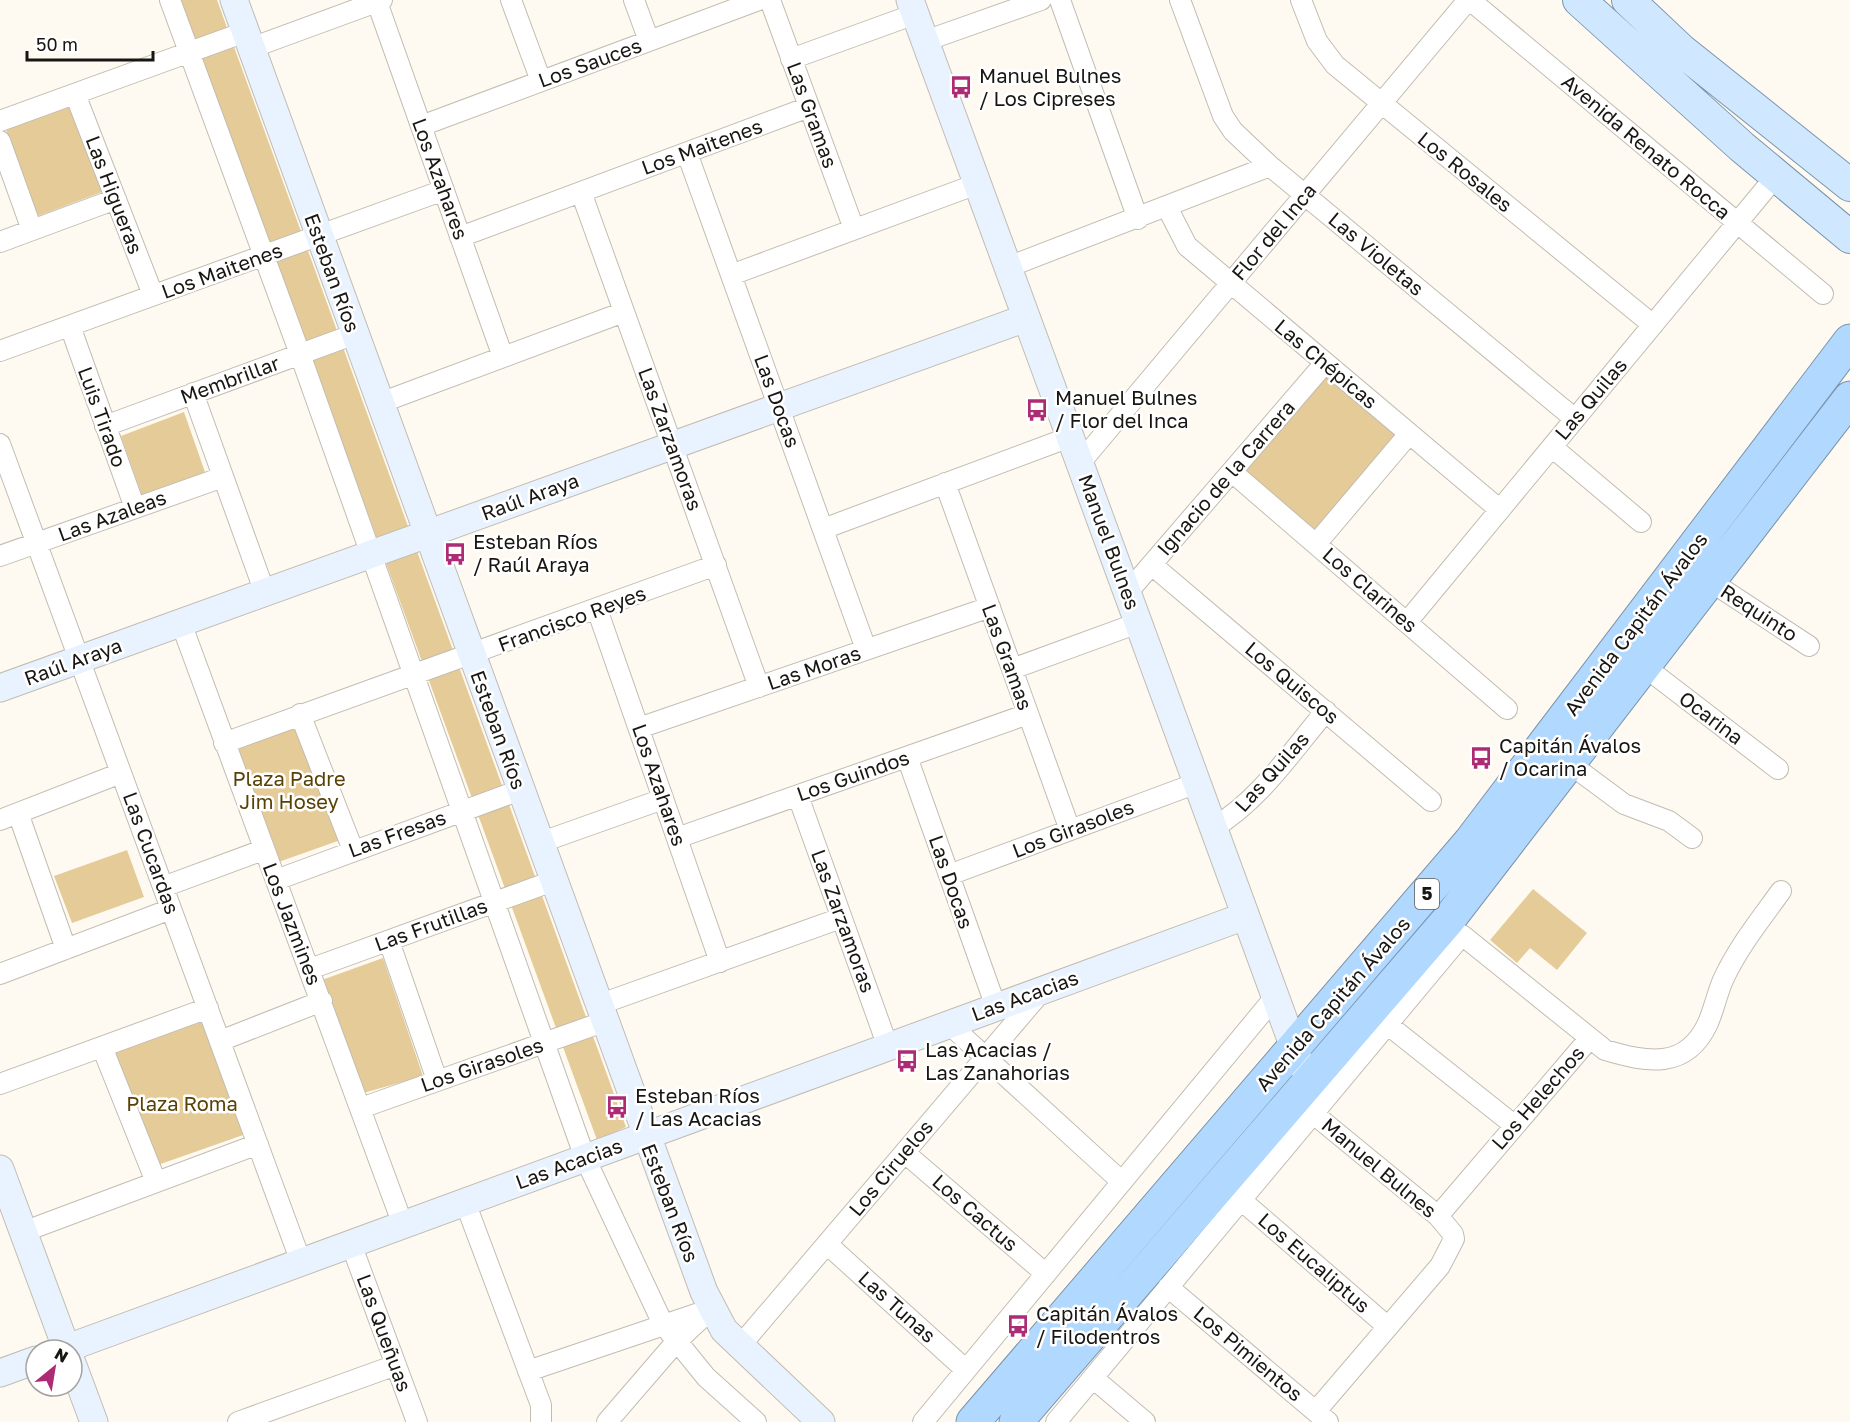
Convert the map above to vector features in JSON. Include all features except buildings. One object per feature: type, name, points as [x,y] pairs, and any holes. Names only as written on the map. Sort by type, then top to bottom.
[{"type":"highway","name":"Avenida Capitán Ávalos","points":[[973,1422],[1294,1050],[1476,833],[1850,341]]},
{"type":"highway","name":"Avenida Capitán Ávalos","points":[[1016,1422],[1379,1018],[1477,885],[1850,398]]},
{"type":"main road","points":[[1579,0],[1742,147],[1850,237]]},
{"type":"main road","points":[[1628,0],[1681,50],[1850,185]]},
{"type":"main road","points":[[1742,147],[1766,119]]},
{"type":"street","points":[[170,0],[300,354],[585,1158],[663,1324],[706,1377],[756,1422]]},
{"type":"street","name":"Esteban Ríos","points":[[234,0],[645,1136],[711,1309],[724,1330],[821,1422]]},
{"type":"street","points":[[511,0],[541,81]]},
{"type":"street","points":[[634,0],[649,41]]},
{"type":"street","name":"Los Sauces","points":[[421,126],[759,0]]},
{"type":"street","name":"Las Gramas","points":[[770,0],[854,229]]},
{"type":"street","points":[[925,41],[1041,0]]},
{"type":"street","points":[[1060,0],[1138,219]]},
{"type":"street","name":"Las Violetas","points":[[1180,0],[1227,124],[1305,195],[1575,419]]},
{"type":"street","name":"Los Rosales","points":[[1301,0],[1317,41],[1326,56],[1653,325]]},
{"type":"street","name":"Flor del Inca","points":[[1080,463],[1469,0]]},
{"type":"street","name":"Avenida Renato Rocca","points":[[1469,0],[1823,294]]},
{"type":"street","points":[[0,121],[189,53],[248,40],[379,1]]},
{"type":"street","name":"Los Azahares","points":[[379,1],[503,357]]},
{"type":"street","points":[[791,59],[913,7]]},
{"type":"street","name":"Manuel Bulnes","points":[[913,7],[1275,997],[1294,1050],[1306,1099],[1438,1216],[1453,1234],[1453,1244],[1440,1266],[1388,1327]]},
{"type":"street","name":"Las Higueras","points":[[75,94],[153,296]]},
{"type":"street","name":"Los Maitenes","points":[[460,237],[809,107]]},
{"type":"street","points":[[0,141],[32,230]]},
{"type":"street","name":"Las Docas","points":[[687,153],[866,650]]},
{"type":"street","points":[[1008,267],[1138,219],[1270,165]]},
{"type":"street","name":"Las Quilas","points":[[1407,622],[1776,176]]},
{"type":"street","points":[[732,275],[977,184]]},
{"type":"street","name":"Los Maitenes","points":[[0,351],[444,190]]},
{"type":"street","name":"Las Zarzamoras","points":[[581,192],[759,687]]},
{"type":"street","points":[[0,242],[116,199]]},
{"type":"street","name":"Las Chépicas","points":[[1167,207],[1187,246],[1500,510]]},
{"type":"street","points":[[380,403],[624,312]]},
{"type":"street","name":"Raúl Araya","points":[[0,688],[1026,318]]},
{"type":"street","name":"Luis Tirado","points":[[69,326],[135,508]]},
{"type":"street","name":"Membrillar","points":[[105,426],[355,334]]},
{"type":"street","name":"Ignacio de la Carrera","points":[[1127,593],[1325,363]]},
{"type":"street","points":[[193,393],[265,592]]},
{"type":"street","points":[[1316,544],[1409,434]]},
{"type":"street","points":[[823,529],[1070,437]]},
{"type":"street","name":"Las Cucardas","points":[[0,444],[301,1262]]},
{"type":"street","points":[[1552,447],[1641,522]]},
{"type":"street","name":"Los Clarines","points":[[1232,472],[1508,709]]},
{"type":"street","name":"Las Azaleas","points":[[0,556],[223,477]]},
{"type":"street","name":"Las Gramas","points":[[945,483],[1070,830]]},
{"type":"street","name":"Francisco Reyes","points":[[224,743],[300,714],[471,656],[716,565]]},
{"type":"street","name":"Los Quiscos","points":[[1152,565],[1431,801]]},
{"type":"street","name":"Requinto","points":[[1710,581],[1809,646]]},
{"type":"street","name":"Las Moras","points":[[639,728],[990,607]]},
{"type":"street","name":"Los Azahares","points":[[597,609],[720,962]]},
{"type":"street","name":"Los Jazmines","points":[[181,623],[403,1225]]},
{"type":"street","points":[[1012,669],[1138,623]]},
{"type":"street","name":"Ocarina","points":[[1644,667],[1778,769]]},
{"type":"street","name":"Las Quilas","points":[[1213,828],[1246,806],[1326,711]]},
{"type":"street","points":[[300,714],[353,850]]},
{"type":"street","name":"Los Guindos","points":[[677,838],[1028,714]]},
{"type":"street","name":"Las Docas","points":[[907,757],[996,1007]]},
{"type":"street","points":[[1570,764],[1624,804],[1669,821],[1692,838]]},
{"type":"street","points":[[66,949],[9,817],[121,773]]},
{"type":"street","name":"Los Girasoles","points":[[949,875],[1197,783]]},
{"type":"street","name":"Las Fresas","points":[[276,880],[520,790]]},
{"type":"street","name":"Las Zarzamoras","points":[[798,796],[888,1047]]},
{"type":"street","points":[[539,843],[663,799]]},
{"type":"street","points":[[163,887],[263,850]]},
{"type":"street","name":"Las Frutillas","points":[[310,969],[553,881]]},
{"type":"street","name":"Los Helechos","points":[[1438,1216],[1589,1039],[1605,1050],[1632,1058],[1662,1061],[1687,1052],[1707,1025],[1723,980],[1744,944],[1781,891]]},
{"type":"street","points":[[0,974],[171,909]]},
{"type":"street","name":"Las Acacias","points":[[84,1346],[301,1262],[1245,916]]},
{"type":"street","name":"Los Girasoles","points":[[361,1108],[545,1043],[601,1014],[720,962],[842,918]]},
{"type":"street","name":"Avenida Capitán Ávalos","points":[[1379,1018],[1462,935],[1589,1039]]},
{"type":"street","points":[[388,941],[437,1080]]},
{"type":"street","name":"Los Ciruelos","points":[[740,1346],[1043,990]]},
{"type":"street","points":[[923,1422],[1275,997]]},
{"type":"street","points":[[220,1041],[322,1001]]},
{"type":"street","points":[[0,1084],[208,1008]]},
{"type":"street","points":[[1379,1018],[1514,1125]]},
{"type":"street","points":[[949,1024],[1122,1182]]},
{"type":"street","points":[[102,1047],[156,1182]]},
{"type":"street","name":"Avenida Capitán Ávalos","points":[[1056,1422],[1241,1200],[1306,1099]]},
{"type":"street","points":[[23,1232],[258,1144]]},
{"type":"street","name":"Los Cactus","points":[[905,1153],[1046,1274]]},
{"type":"street","points":[[0,1169],[62,1338]]},
{"type":"street","name":"Los Eucaliptus","points":[[1241,1200],[1388,1327]]},
{"type":"street","points":[[465,1202],[542,1409],[541,1422]]},
{"type":"street","name":"Las Queñuas","points":[[351,1244],[417,1422]]},
{"type":"street","name":"Las Tunas","points":[[827,1244],[966,1370]]},
{"type":"street","name":"Los Pimientos","points":[[1168,1287],[1322,1417]]},
{"type":"street","points":[[528,1371],[711,1309]]},
{"type":"street","points":[[607,1422],[676,1342],[711,1309]]},
{"type":"street","points":[[1322,1417],[1388,1327]]},
{"type":"street","points":[[0,1373],[24,1364]]},
{"type":"street","points":[[238,1422],[396,1365]]},
{"type":"street","points":[[1092,1378],[1145,1422]]},
{"type":"street","points":[[84,1396],[94,1422]]},
{"type":"green space","points":[[180,0],[217,0],[626,1127],[597,1140]]},
{"type":"green space","points":[[68,101],[102,192],[38,216],[4,124]]},
{"type":"green space","points":[[1323,371],[1399,435],[1317,531],[1241,468]]},
{"type":"green space","points":[[184,412],[206,475],[144,501],[121,436]]},
{"type":"green space","name":"Plaza Padre Jim Hosey","points":[[305,716],[349,837],[273,864],[228,743]]},
{"type":"green space","points":[[127,850],[144,897],[72,923],[54,876]]},
{"type":"green space","points":[[1533,889],[1587,933],[1557,970],[1530,948],[1517,963],[1490,940]]},
{"type":"green space","points":[[383,958],[423,1076],[360,1094],[319,981]]},
{"type":"green space","name":"Plaza Roma","points":[[203,1021],[246,1134],[152,1167],[113,1051]]},
{"type":"place","name":"Manuel Bulnes / Los Cipreses","points":[[961,87]]},
{"type":"place","name":"Manuel Bulnes / Flor del Inca","points":[[1037,410]]},
{"type":"place","name":"Esteban Ríos / Raúl Araya","points":[[455,554]]},
{"type":"place","name":"Capitán Ávalos / Ocarina","points":[[1481,758]]},
{"type":"place","name":"Las Acacias / Las Zanahorias","points":[[907,1061]]},
{"type":"place","name":"Esteban Ríos / Las Acacias","points":[[617,1107]]},
{"type":"place","name":"Capitán Ávalos / Filodentros","points":[[1018,1326]]}]
